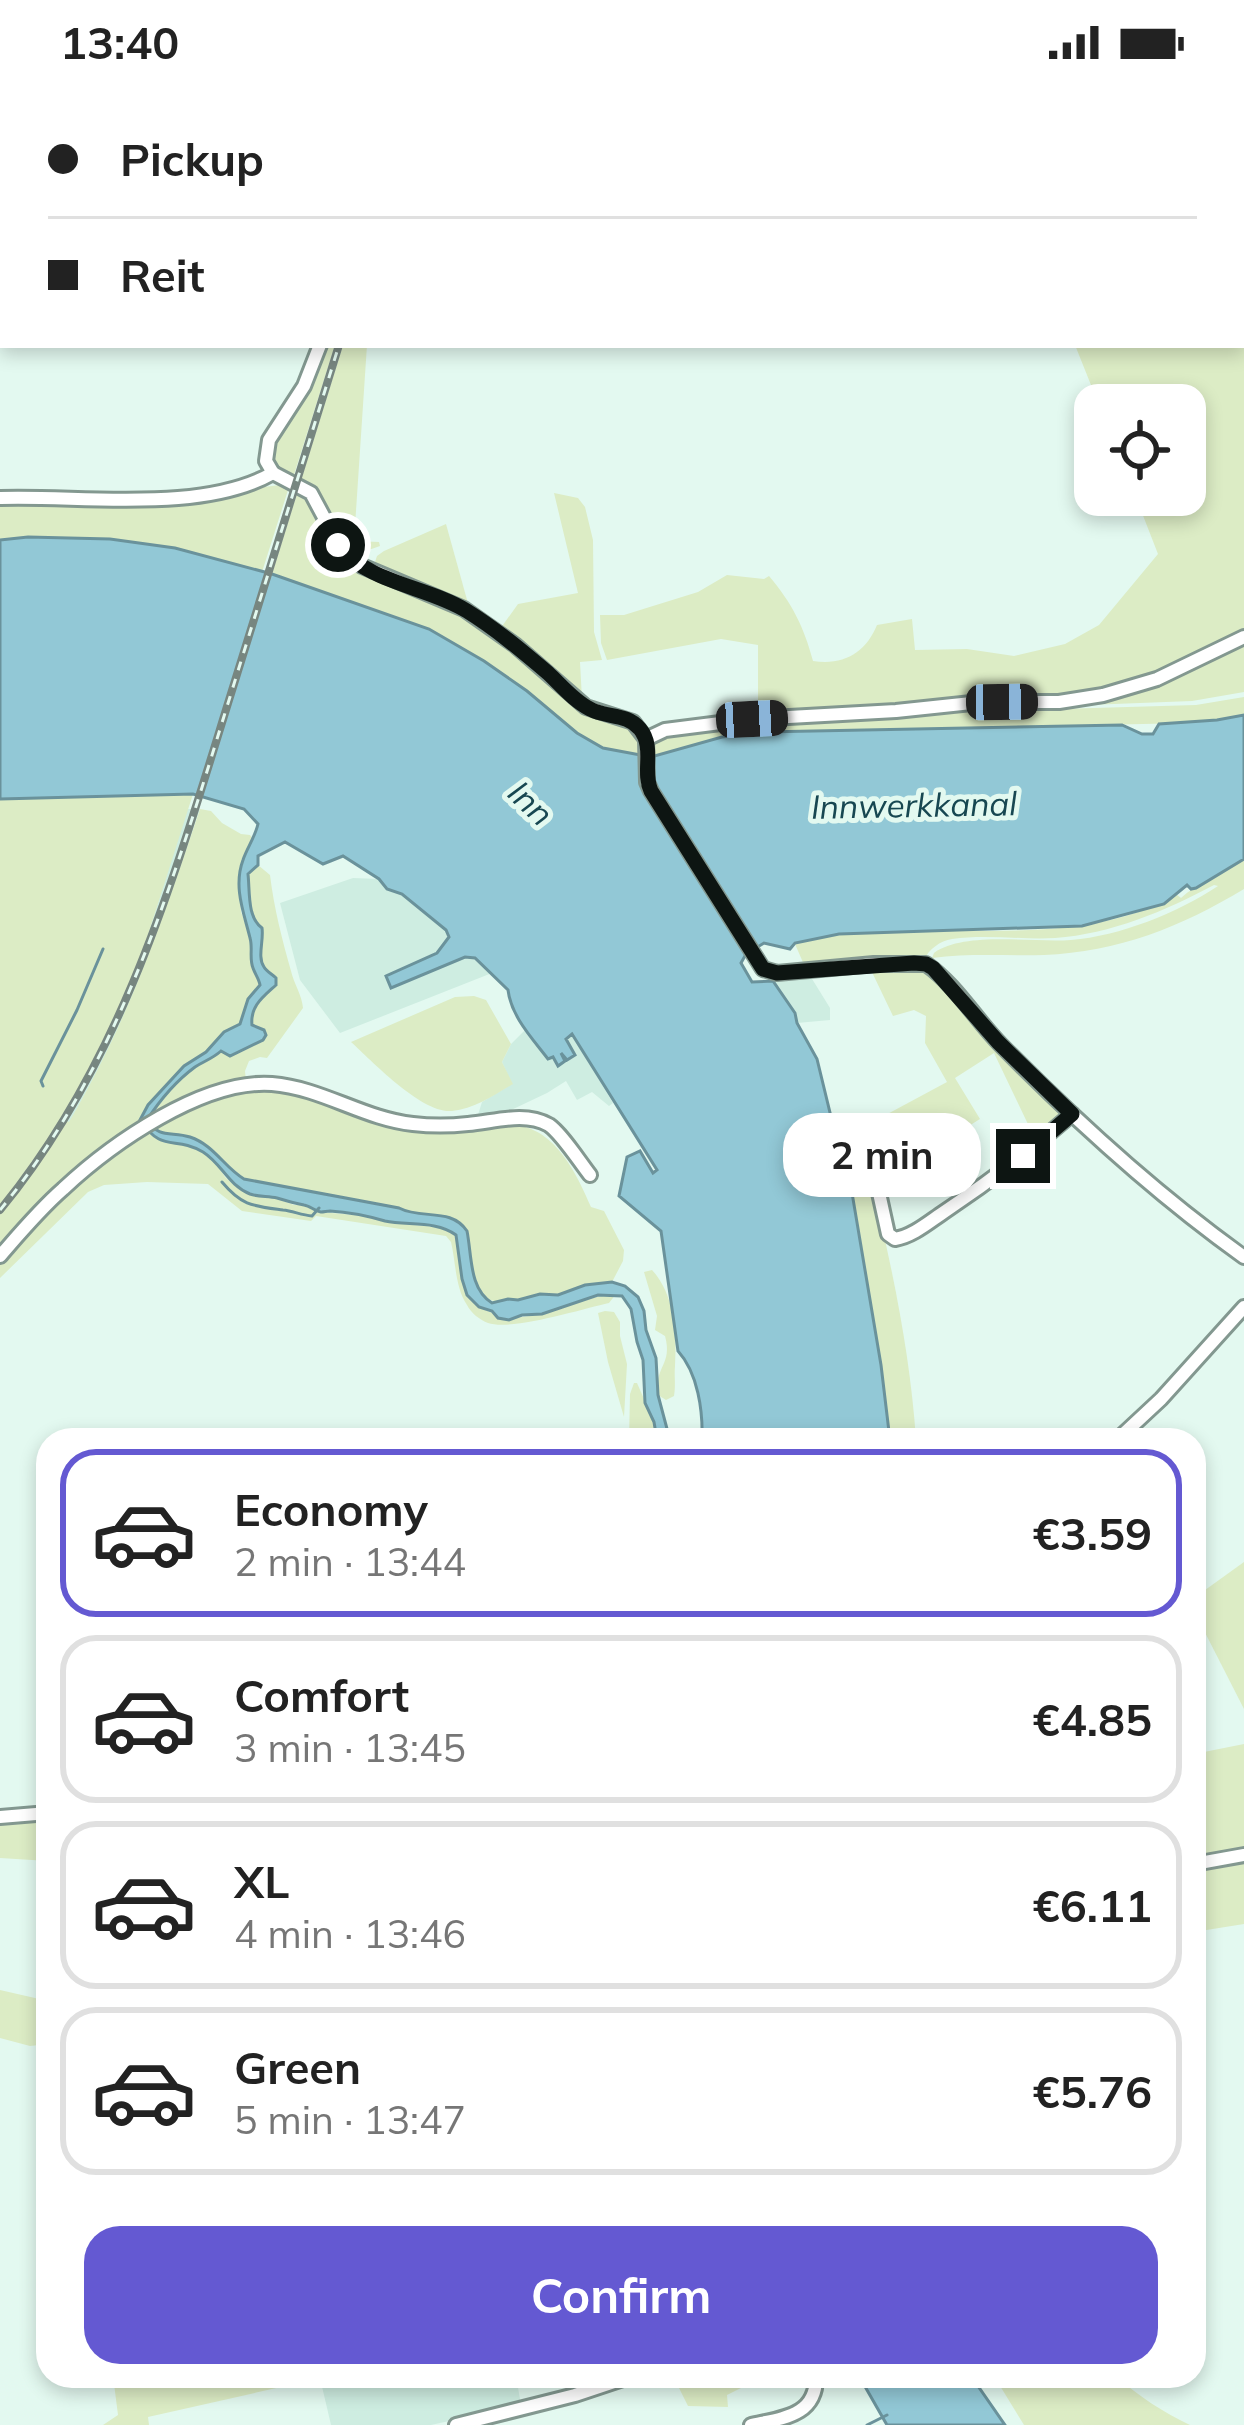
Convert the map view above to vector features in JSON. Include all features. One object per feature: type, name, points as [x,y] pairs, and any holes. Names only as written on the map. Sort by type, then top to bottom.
[{"type":"street","points":[[319,348],[304,386],[268,440],[266,460],[273,473],[311,493],[338,545],[351,559],[371,572],[464,609],[586,706],[638,727],[646,739],[651,791],[763,969],[771,973],[926,964],[1072,1114],[1244,1257]]},
{"type":"street","points":[[0,498],[170,499],[230,488],[273,473]]},
{"type":"street","points":[[646,739],[665,730],[752,719],[1081,699],[1157,679],[1244,637]]},
{"type":"street","points":[[0,1256],[63,1188],[139,1131],[218,1092],[247,1085],[273,1084],[331,1098],[404,1123],[532,1119],[556,1131],[590,1174]]},
{"type":"street","points":[[905,1176],[879,1193],[888,1234],[895,1239],[977,1190],[1072,1114]]},
{"type":"street","points":[[1130,1428],[1244,1307]]},
{"type":"street","points":[[0,1817],[36,1814]]},
{"type":"street","points":[[1206,1862],[1244,1855]]},
{"type":"street","points":[[456,2425],[579,2388]]},
{"type":"street","points":[[751,2425],[806,2407],[815,2388]]},
{"type":"shaded area","points":[[325,348],[334,348],[293,478],[279,469],[271,451],[303,400]]},
{"type":"shaded area","points":[[342,348],[367,348],[354,541],[379,542],[380,546],[360,553],[350,547],[301,480]]},
{"type":"shaded area","points":[[1076,348],[1244,348],[1244,635],[1186,665],[1096,695],[758,717],[758,645],[721,639],[607,660],[601,643],[600,615],[624,615],[698,592],[727,575],[769,576],[796,616],[813,661],[844,659],[867,643],[877,625],[912,619],[915,650],[967,649],[1014,656],[1065,644],[1099,625],[1158,554],[1143,516],[1206,516],[1206,384],[1091,384]]},
{"type":"shaded area","points":[[289,487],[262,572],[216,558],[28,537],[0,540],[0,502]]},
{"type":"shaded area","points":[[298,490],[305,494],[337,550],[447,604],[506,642],[592,715],[631,728],[639,738],[642,757],[603,748],[577,733],[527,691],[429,629],[272,574]]},
{"type":"shaded area","points":[[554,493],[578,498],[593,540],[594,632],[602,660],[580,662],[582,699],[500,629],[518,604],[578,593]]},
{"type":"shaded area","points":[[446,524],[469,607],[374,565],[384,551]]},
{"type":"shaded area","points":[[1244,639],[1244,692],[1192,701],[961,710],[1103,696]]},
{"type":"shaded area","points":[[1244,697],[1244,715],[1189,723],[762,732],[722,737],[651,757],[655,739],[687,729],[719,730],[729,725],[943,708],[959,712],[1196,705]]},
{"type":"shaded area","points":[[193,794],[146,941],[109,1034],[63,1119],[69,1122],[127,1008],[200,809],[211,811],[222,823],[254,840],[243,857],[239,888],[260,985],[248,999],[240,1024],[184,1066],[148,1105],[148,1132],[165,1143],[200,1150],[237,1188],[252,1195],[307,1205],[320,1212],[440,1227],[456,1235],[478,1307],[509,1320],[616,1294],[609,1303],[530,1322],[488,1323],[463,1298],[446,1236],[316,1216],[311,1221],[242,1211],[208,1184],[147,1182],[104,1185],[88,1192],[0,1278],[0,1261],[29,1230],[0,1250],[0,799]]},
{"type":"shaded area","points":[[187,809],[200,809],[155,943],[117,1036],[69,1123],[62,1118],[109,1034],[146,941]]},
{"type":"shaded area","points":[[1244,859],[1244,889],[1173,926],[1098,949],[932,958],[947,946],[963,942],[1071,940],[1109,934],[1166,914],[1218,886],[1097,932],[1055,938],[952,939],[935,946],[924,960],[805,967],[795,944],[877,932],[1085,925],[1146,910],[1176,894],[1181,898]]},
{"type":"shaded area","points":[[258,865],[270,875],[281,935],[303,1008],[267,1058],[249,1061],[246,1081],[147,1120],[181,1078],[198,1065],[221,1051],[231,1056],[263,1040],[251,1016],[272,974],[261,961],[252,915],[248,874]]},
{"type":"shaded area","points":[[353,878],[379,879],[447,930],[449,937],[437,953],[387,976],[391,987],[466,957],[475,958],[492,973],[340,1033],[300,980],[280,903]]},
{"type":"shaded area","points":[[870,968],[926,968],[1061,1112],[1061,1120],[1036,1141],[994,1053],[955,1078],[980,1119],[940,1144],[926,1125],[875,1160],[867,1125],[947,1082],[925,1043],[926,1016],[914,1010],[893,1016]]},
{"type":"shaded area","points":[[809,974],[830,1008],[830,1020],[797,1023],[773,981]]},
{"type":"shaded area","points":[[455,997],[486,1000],[511,1044],[502,1062],[513,1084],[468,1107],[452,1111],[427,1104],[398,1085],[351,1042]]},
{"type":"shaded area","points":[[526,1029],[547,1058],[563,1052],[571,1033],[613,1103],[609,1106],[592,1092],[577,1100],[566,1081],[507,1112],[477,1118],[482,1102],[512,1084],[502,1062]]},
{"type":"shaded area","points":[[260,1088],[306,1096],[384,1126],[420,1131],[504,1124],[528,1128],[549,1140],[570,1165],[591,1207],[604,1211],[624,1250],[623,1261],[612,1282],[558,1295],[529,1296],[515,1302],[515,1308],[500,1308],[505,1301],[493,1301],[478,1288],[467,1231],[434,1214],[244,1179],[206,1145],[152,1128],[220,1096]]},
{"type":"shaded area","points":[[859,1130],[901,1323],[915,1428],[888,1428],[848,1169]]},
{"type":"shaded area","points":[[652,1270],[666,1291],[675,1328],[675,1392],[666,1400],[658,1395],[657,1385],[667,1346],[665,1336],[655,1330],[657,1316],[644,1272]]},
{"type":"shaded area","points":[[614,1312],[620,1322],[627,1364],[624,1417],[598,1313]]},
{"type":"shaded area","points":[[637,1383],[655,1428],[629,1428],[630,1394]]},
{"type":"shaded area","points":[[1244,1562],[1244,1709],[1206,1635],[1206,1589]]},
{"type":"shaded area","points":[[1244,1744],[1244,1852],[1206,1860],[1206,1752]]},
{"type":"shaded area","points":[[36,1819],[36,1860],[0,1858],[0,1822]]},
{"type":"shaded area","points":[[1244,1858],[1244,1924],[1206,1930],[1206,1865]]},
{"type":"shaded area","points":[[0,1990],[36,1998],[36,2045],[0,2038]]},
{"type":"shaded area","points":[[115,2388],[277,2388],[148,2417],[149,2425],[103,2425],[118,2415]]},
{"type":"shaded area","points":[[322,2388],[518,2388],[521,2405],[431,2425],[331,2425]]},
{"type":"shaded area","points":[[679,2388],[741,2388],[727,2395],[728,2407],[688,2406]]},
{"type":"shaded area","points":[[1001,2388],[1132,2388],[1190,2425],[1024,2425]]},
{"type":"water","points":[[110,539],[175,548],[272,574],[429,629],[484,661],[603,748],[651,757],[722,737],[762,732],[1122,725],[1153,734],[1159,724],[1244,715],[1244,859],[1196,888],[1187,885],[1164,904],[1082,926],[839,934],[795,943],[790,949],[764,943],[746,954],[741,963],[752,982],[773,981],[817,1059],[848,1169],[889,1428],[701,1428],[698,1393],[678,1351],[661,1231],[619,1196],[627,1157],[640,1151],[653,1173],[657,1170],[572,1034],[566,1039],[575,1055],[567,1060],[561,1053],[565,1061],[558,1066],[523,1026],[508,990],[475,958],[465,957],[391,988],[386,976],[437,953],[449,937],[446,930],[343,856],[323,864],[285,842],[258,856],[258,865],[248,874],[250,904],[262,928],[262,963],[276,978],[276,985],[255,1007],[252,1025],[266,1035],[230,1056],[221,1051],[195,1067],[147,1120],[161,1132],[198,1141],[244,1179],[453,1219],[467,1231],[475,1281],[492,1303],[558,1295],[585,1285],[612,1282],[625,1286],[638,1297],[656,1358],[658,1395],[667,1428],[655,1428],[645,1403],[643,1360],[631,1309],[622,1296],[598,1295],[542,1314],[498,1318],[467,1295],[456,1235],[448,1230],[321,1212],[250,1194],[203,1152],[162,1141],[140,1120],[184,1066],[240,1024],[248,999],[260,985],[252,964],[239,880],[258,824],[244,809],[193,794],[0,799],[0,540]]},
{"type":"water","points":[[866,2388],[979,2388],[1005,2425],[887,2425]]},
{"type":"waterway","points":[[43,1086],[41,1081],[103,949]]},
{"type":"waterway","points":[[222,1182],[256,1206],[312,1216],[319,1208]]},
{"type":"waterway","points":[[867,2425],[887,2415]]},
{"type":"railway","points":[[0,1210],[78,1096],[137,973],[184,844],[338,348]]},
{"type":"route","points":[[338,545],[371,572],[464,609],[586,706],[638,727],[646,739],[651,791],[763,969],[777,973],[914,963],[933,968],[998,1042],[1072,1114],[1023,1156]]},
{"type":"water label","name":"Inn","points":[[531,803]]},
{"type":"water label","name":"Innwerkkanal","points":[[914,805]]}]
